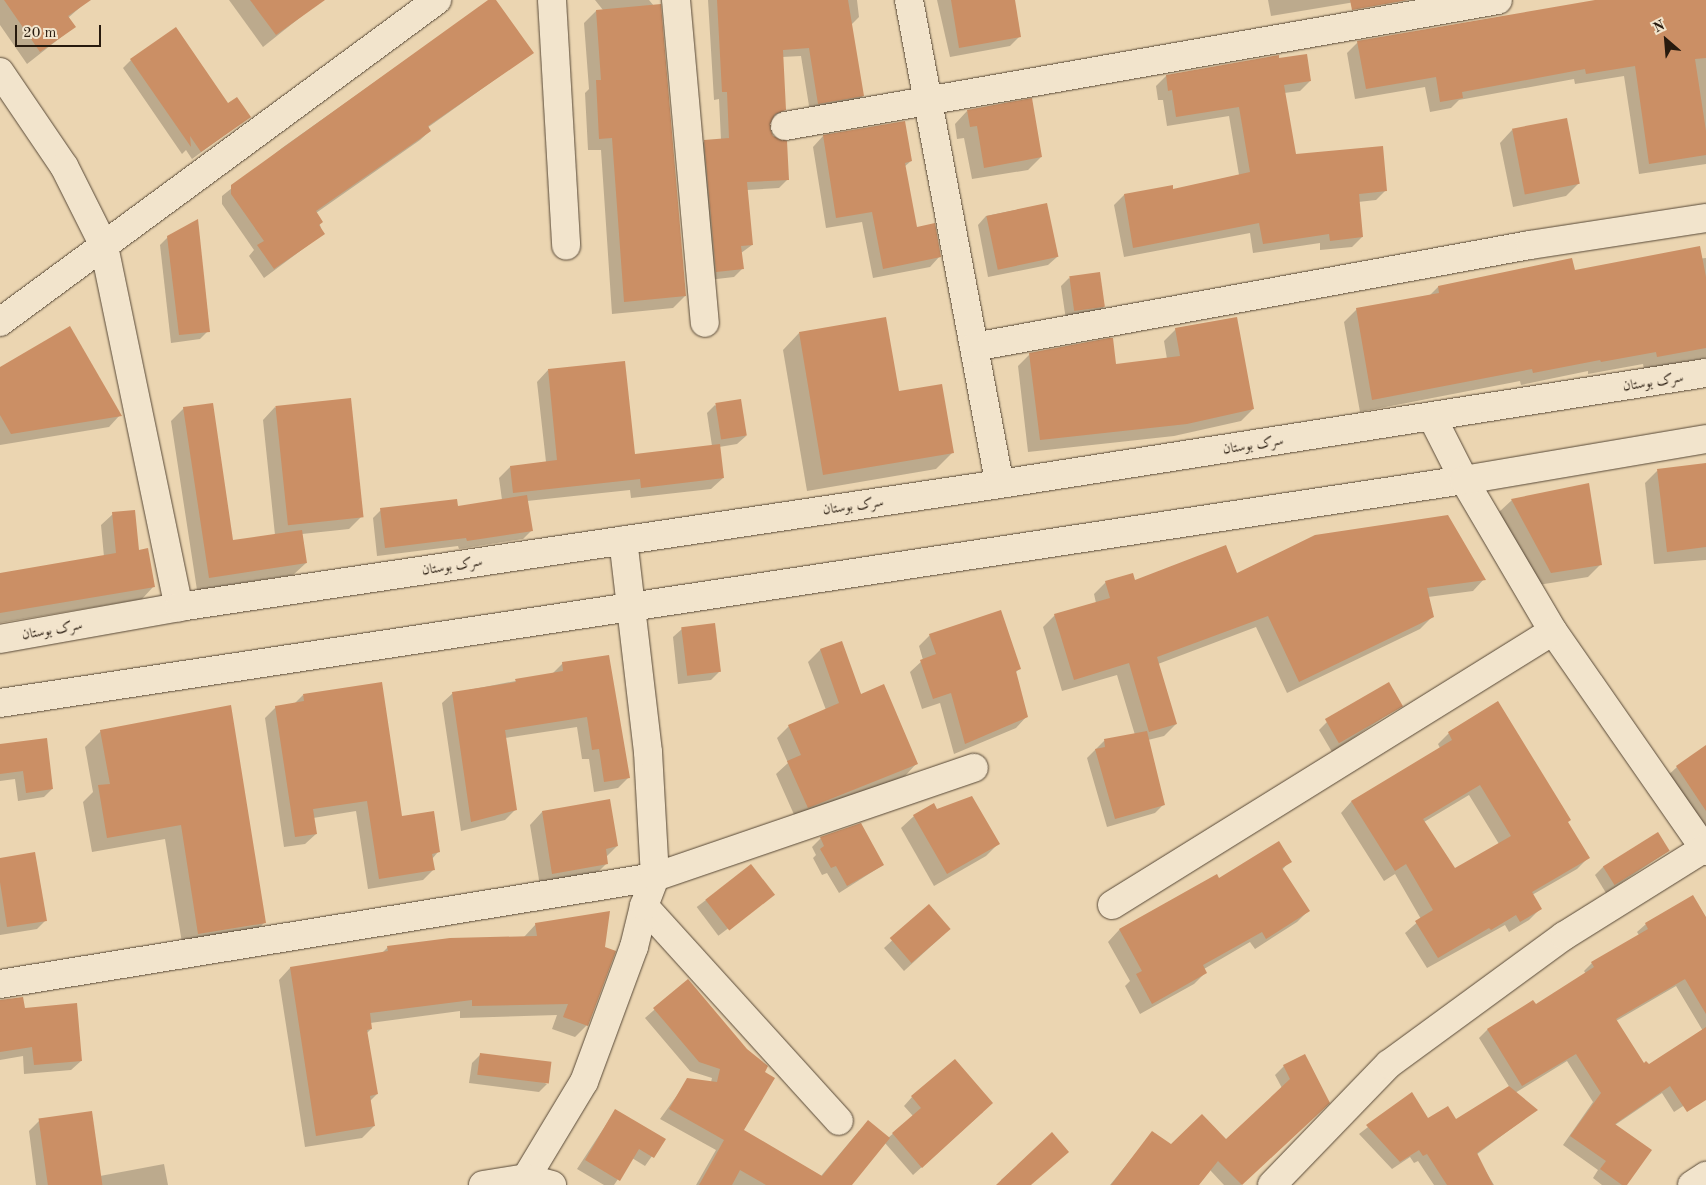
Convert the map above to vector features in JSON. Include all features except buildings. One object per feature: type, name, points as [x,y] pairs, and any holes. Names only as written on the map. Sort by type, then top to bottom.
[{"type":"street","points":[[0,322],[437,0]]},
{"type":"street","points":[[552,0],[566,246]]},
{"type":"street","points":[[676,0],[705,324]]},
{"type":"street","points":[[909,0],[926,100],[1000,484]]},
{"type":"street","points":[[785,126],[1498,0]]},
{"type":"street","points":[[0,72],[64,166],[104,246],[179,607]]},
{"type":"street","points":[[974,347],[1530,245],[1706,218]]},
{"type":"street","name":"سرک بوستان","points":[[0,639],[179,607],[1000,484],[1706,373]]},
{"type":"street","points":[[1272,1185],[1388,1064],[1564,936],[1705,850],[1553,630],[1464,480],[1432,417]]},
{"type":"street","points":[[0,703],[1464,480],[1706,439]]},
{"type":"street","points":[[526,1178],[584,1082],[634,947],[644,906],[655,877],[648,752],[623,540]]},
{"type":"street","points":[[1112,905],[1553,630]]},
{"type":"street","points":[[0,984],[655,877],[974,768]]},
{"type":"street","points":[[644,906],[839,1121]]},
{"type":"street","points":[[1692,1185],[1706,1176]]},
{"type":"street","points":[[483,1185],[526,1178],[552,1185]]}]
